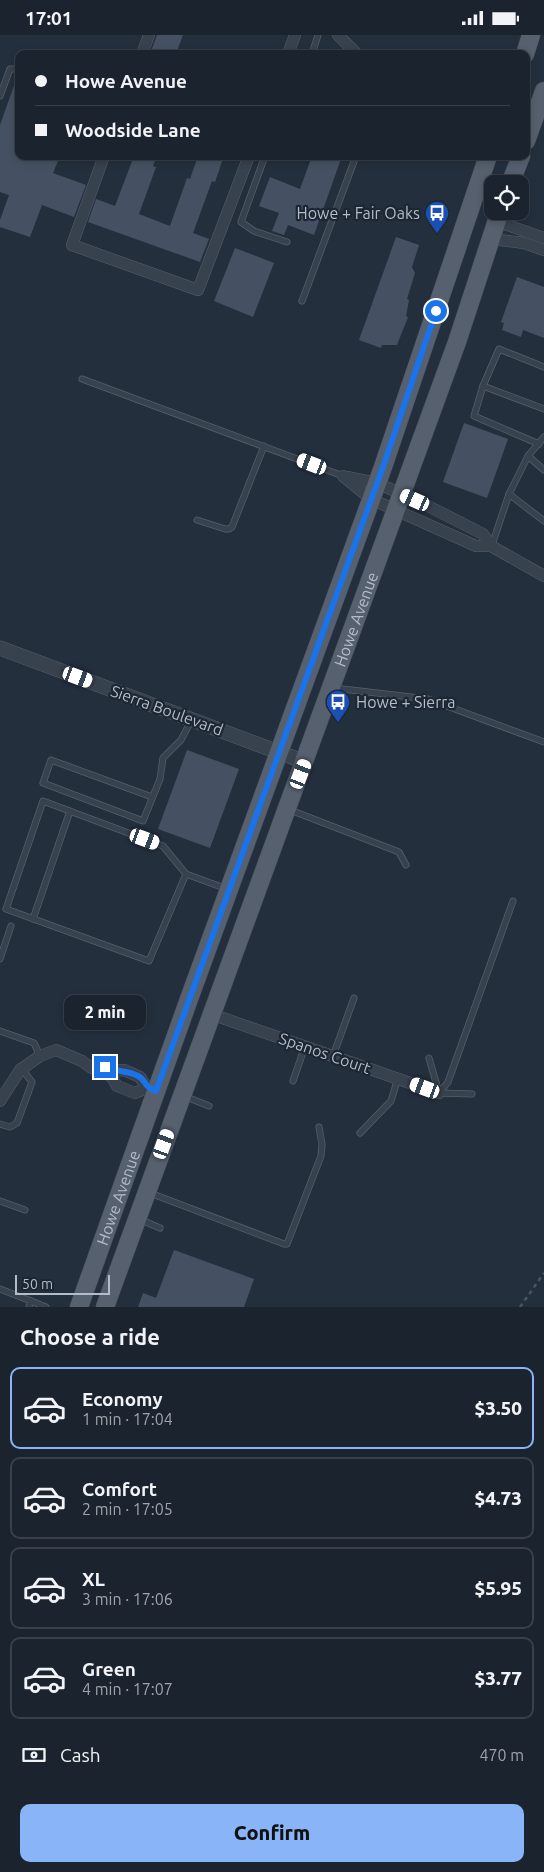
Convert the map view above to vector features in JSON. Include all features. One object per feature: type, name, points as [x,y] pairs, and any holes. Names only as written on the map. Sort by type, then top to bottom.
[{"type":"main road","points":[[530,132],[540,109],[544,91]]},
{"type":"main road","name":"Howe Avenue","points":[[79,1307],[152,1090],[230,888],[374,491],[487,160]]},
{"type":"main road","points":[[514,175],[519,160]]},
{"type":"main road","name":"Howe Avenue","points":[[105,1307],[211,1014],[306,761],[457,342],[497,220]]},
{"type":"main road","points":[[211,1014],[209,991],[238,913],[230,888]]},
{"type":"main road","points":[[147,1192],[144,1174],[167,1106],[165,1097],[152,1090]]},
{"type":"street","points":[[143,50],[149,35]]},
{"type":"street","points":[[289,50],[295,35]]},
{"type":"street","points":[[338,35],[353,50]]},
{"type":"street","points":[[103,160],[72,245],[198,290],[247,160]]},
{"type":"street","points":[[506,220],[544,238]]},
{"type":"street","points":[[491,239],[524,243],[544,250]]},
{"type":"street","points":[[343,476],[399,502],[483,534],[491,546],[544,576]]},
{"type":"street","points":[[343,476],[399,502],[476,546],[491,546]]},
{"type":"street","name":"Sierra Boulevard","points":[[0,649],[306,761]]},
{"type":"street","name":"Spanos Court","points":[[211,1014],[398,1077],[439,1093]]},
{"type":"street","points":[[0,1101],[21,1068],[40,1055],[56,1051],[82,1061],[90,1067],[112,1074],[124,1070],[140,1077],[152,1090]]},
{"type":"street","points":[[112,1074],[117,1086],[134,1093],[152,1090]]},
{"type":"lane","points":[[313,50],[318,35]]},
{"type":"lane","points":[[0,96],[10,69],[15,69]]},
{"type":"lane","points":[[264,160],[241,222],[254,231],[287,242]]},
{"type":"lane","points":[[302,301],[355,160]]},
{"type":"lane","points":[[539,444],[474,416],[483,386],[499,349],[544,367]]},
{"type":"lane","points":[[82,379],[343,476]]},
{"type":"lane","points":[[483,386],[544,409]]},
{"type":"lane","points":[[491,546],[510,495],[528,456],[544,437]]},
{"type":"lane","points":[[197,520],[225,529],[232,527],[264,446]]},
{"type":"lane","points":[[528,456],[544,470]]},
{"type":"lane","points":[[510,495],[544,521]]},
{"type":"lane","points":[[332,688],[428,699],[544,742]]},
{"type":"lane","points":[[152,797],[52,760],[43,783],[143,821],[160,779],[163,758],[181,740],[192,719]]},
{"type":"lane","points":[[186,874],[149,961],[6,909],[43,801],[163,846],[186,874],[230,888]]},
{"type":"lane","points":[[288,809],[399,852],[406,865]]},
{"type":"lane","points":[[34,919],[70,811]]},
{"type":"lane","points":[[439,1093],[448,1082],[513,901]]},
{"type":"lane","points":[[0,959],[11,926]]},
{"type":"lane","points":[[333,1056],[354,998]]},
{"type":"lane","points":[[0,1031],[34,1043],[40,1055]]},
{"type":"lane","points":[[293,1081],[304,1046]]},
{"type":"lane","points":[[428,1058],[439,1093]]},
{"type":"lane","points":[[0,1124],[10,1127],[17,1123],[32,1082],[21,1068]]},
{"type":"lane","points":[[360,1133],[391,1101],[398,1077]]},
{"type":"lane","points":[[439,1093],[472,1094]]},
{"type":"lane","points":[[182,1096],[209,1106]]},
{"type":"lane","points":[[147,1192],[287,1244],[319,1163],[322,1150],[318,1127]]},
{"type":"lane","points":[[0,1201],[25,1211]]},
{"type":"lane","points":[[137,1219],[160,1227]]},
{"type":"lane","points":[[0,1289],[30,1304],[46,1307]]},
{"type":"path","points":[[520,1307],[544,1273]]},
{"type":"building","points":[[157,35],[183,35],[177,50],[151,50]]},
{"type":"building","points":[[15,83],[15,160],[58,160],[53,173],[86,185],[74,217],[42,205],[30,237],[0,227],[0,220],[9,195],[0,192],[0,125]]},
{"type":"building","points":[[132,160],[155,160],[153,166],[156,167],[139,214],[170,226],[187,178],[190,179],[197,160],[223,160],[215,182],[212,181],[193,233],[209,239],[200,262],[88,222],[96,199],[115,206]]},
{"type":"building","points":[[311,160],[341,160],[314,235],[288,225],[284,235],[272,231],[279,213],[259,206],[270,177],[300,189]]},
{"type":"building","points":[[396,237],[419,245],[412,267],[415,273],[407,299],[409,300],[406,316],[408,317],[397,345],[382,345],[381,348],[359,340]]},
{"type":"building","points":[[235,248],[274,263],[253,317],[214,301]]},
{"type":"building","points":[[517,277],[544,287],[544,338],[523,330],[521,337],[502,330],[504,323],[501,322]]},
{"type":"building","points":[[464,423],[508,439],[487,498],[443,482]]},
{"type":"building","points":[[187,750],[239,769],[210,848],[158,829]]},
{"type":"building","points":[[174,1250],[254,1279],[244,1307],[138,1307],[143,1293],[156,1298]]},
{"type":"place","name":"Howe + Fair Oaks","points":[[437,234]]},
{"type":"place","name":"Howe + Sierra","points":[[338,723]]},
{"type":"route","points":[[105,1067],[114,1071],[124,1070],[140,1077],[147,1088],[156,1091],[383,467],[436,311]]}]
